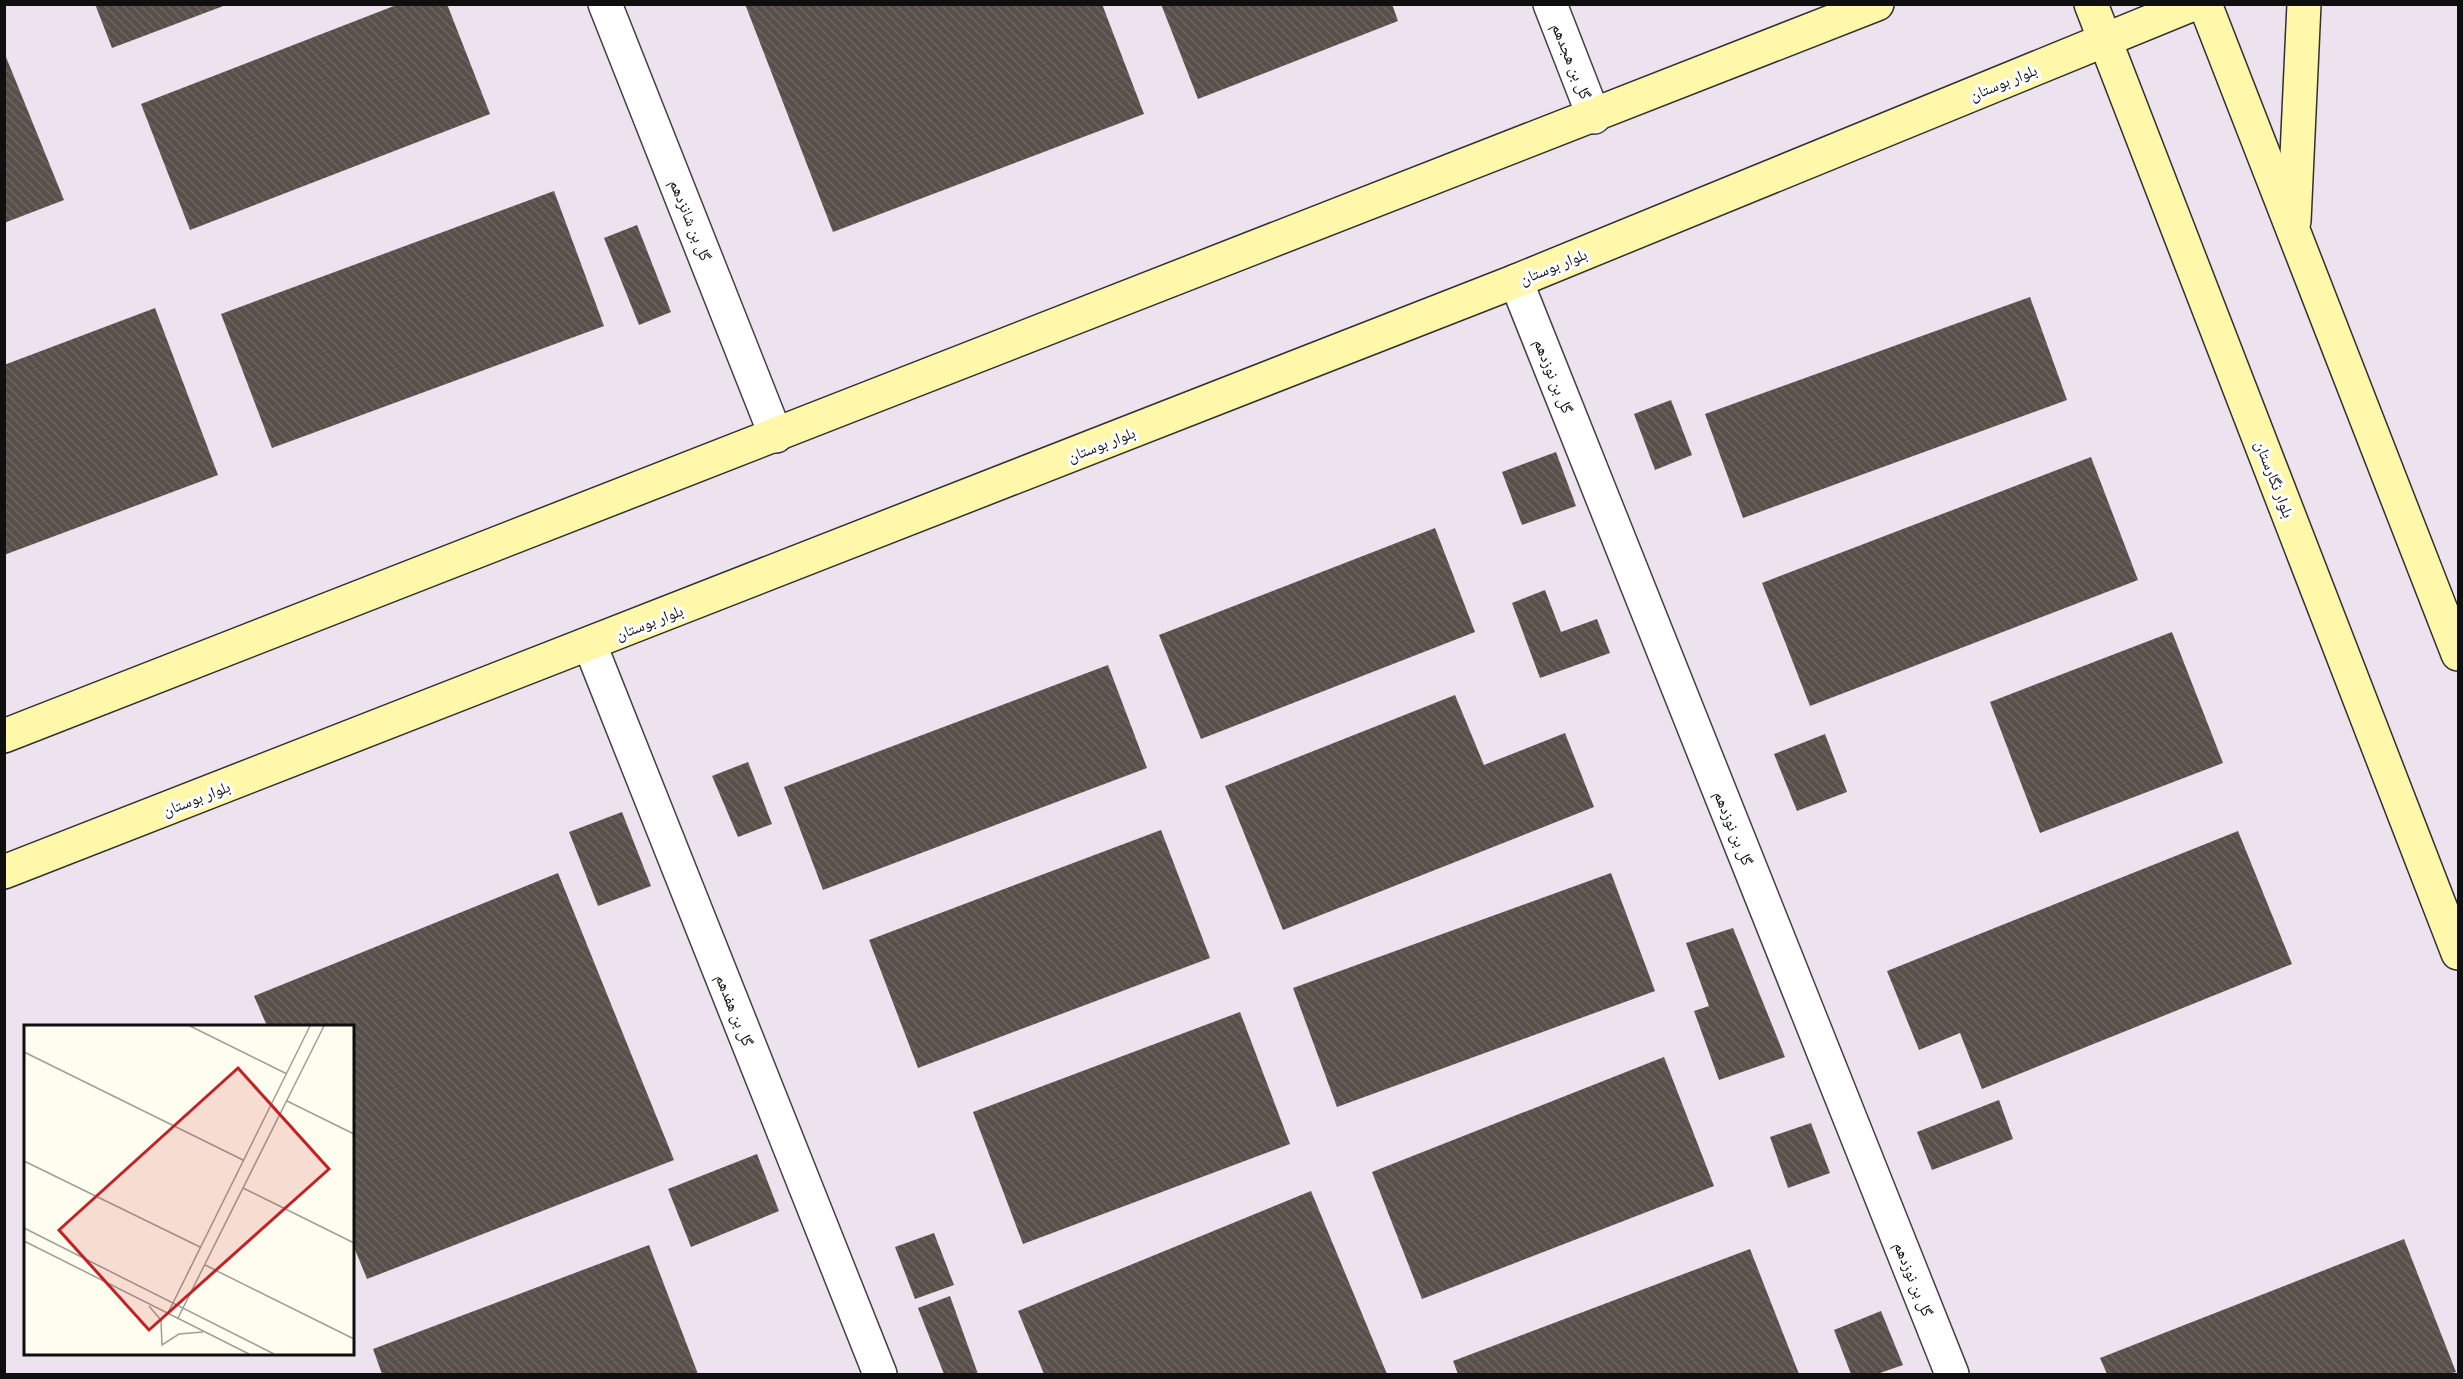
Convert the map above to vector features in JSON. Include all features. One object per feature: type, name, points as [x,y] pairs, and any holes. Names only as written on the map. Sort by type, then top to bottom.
[{"type":"street","name":"گل بن شانزدهم","points":[[606,4],[776,436]]},
{"type":"street","name":"گل بن هجدهم","points":[[1550,4],[1594,117]]},
{"type":"street","points":[[4,736],[1594,117],[1876,4]]},
{"type":"street","name":"بلوار نگارستان","points":[[2091,4],[2458,953]]},
{"type":"street","name":"بلوار بوستان","points":[[4,872],[590,645],[1515,281],[2193,4]]},
{"type":"street","points":[[2205,4],[2458,654]]},
{"type":"street","points":[[2294,231],[2304,4]]},
{"type":"street","name":"گل بن نوزدهم","points":[[1515,281],[1952,1374]]},
{"type":"street","name":"گل بن هفدهم","points":[[590,645],[880,1374]]},
{"type":"shaded area","points":[[5,5],[2458,5],[2458,1374],[5,1374]]},
{"type":"building","points":[[95,4],[226,4],[226,5],[112,48]]},
{"type":"building","points":[[399,4],[447,4],[490,114],[190,230],[141,104]]},
{"type":"building","points":[[745,4],[1102,4],[1144,114],[833,232]]},
{"type":"building","points":[[1161,4],[1392,4],[1398,21],[1198,99]]},
{"type":"building","points":[[4,52],[64,200],[4,223]]},
{"type":"building","points":[[554,191],[604,326],[272,448],[221,314]]},
{"type":"building","points":[[637,225],[671,312],[639,325],[604,238]]},
{"type":"building","points":[[2030,297],[2067,400],[1743,518],[1705,414]]},
{"type":"building","points":[[155,308],[218,475],[4,555],[4,365]]},
{"type":"building","points":[[1671,400],[1692,455],[1655,470],[1634,414]]},
{"type":"building","points":[[1556,452],[1576,506],[1522,525],[1502,472]]},
{"type":"building","points":[[2091,457],[2138,580],[1810,706],[1762,583]]},
{"type":"building","points":[[1435,528],[1475,632],[1201,739],[1159,635]]},
{"type":"building","points":[[1545,590],[1561,632],[1597,619],[1610,653],[1540,678],[1512,603]]},
{"type":"building","points":[[2172,632],[2223,763],[2040,833],[1990,702]]},
{"type":"building","points":[[1108,665],[1147,768],[823,890],[784,787]]},
{"type":"building","points":[[1455,695],[1484,765],[1565,733],[1594,807],[1283,930],[1225,786]]},
{"type":"building","points":[[1825,734],[1847,792],[1797,811],[1774,754]]},
{"type":"building","points":[[748,762],[772,824],[738,837],[712,776]]},
{"type":"building","points":[[622,812],[651,886],[598,906],[569,832]]},
{"type":"building","points":[[1161,830],[1210,958],[918,1068],[869,940]]},
{"type":"building","points":[[2238,831],[2292,964],[1982,1089],[1960,1033],[1919,1050],[1887,971]]},
{"type":"building","points":[[558,873],[674,1160],[367,1279],[354,1247],[354,1025],[267,1025],[254,996]]},
{"type":"building","points":[[1611,873],[1655,991],[1337,1107],[1293,988]]},
{"type":"building","points":[[1733,928],[1785,1057],[1719,1080],[1694,1011],[1709,1006],[1686,943]]},
{"type":"building","points":[[1240,1012],[1290,1144],[1023,1244],[973,1112]]},
{"type":"building","points":[[1664,1057],[1714,1186],[1422,1299],[1372,1172]]},
{"type":"building","points":[[1999,1100],[2013,1139],[1932,1170],[1917,1132]]},
{"type":"building","points":[[1811,1123],[1830,1173],[1788,1188],[1770,1137]]},
{"type":"building","points":[[757,1154],[779,1211],[691,1247],[668,1189]]},
{"type":"building","points":[[1311,1191],[1387,1374],[1044,1374],[1018,1311]]},
{"type":"building","points":[[934,1233],[954,1285],[915,1299],[895,1247]]},
{"type":"building","points":[[2404,1239],[2456,1372],[2449,1374],[2107,1374],[2100,1358]]},
{"type":"building","points":[[649,1245],[698,1374],[382,1374],[373,1349]]},
{"type":"building","points":[[1750,1249],[1799,1374],[1458,1374],[1453,1361]]},
{"type":"building","points":[[950,1296],[978,1374],[944,1374],[918,1308]]},
{"type":"building","points":[[1881,1311],[1903,1365],[1877,1374],[1851,1374],[1834,1330]]}]
